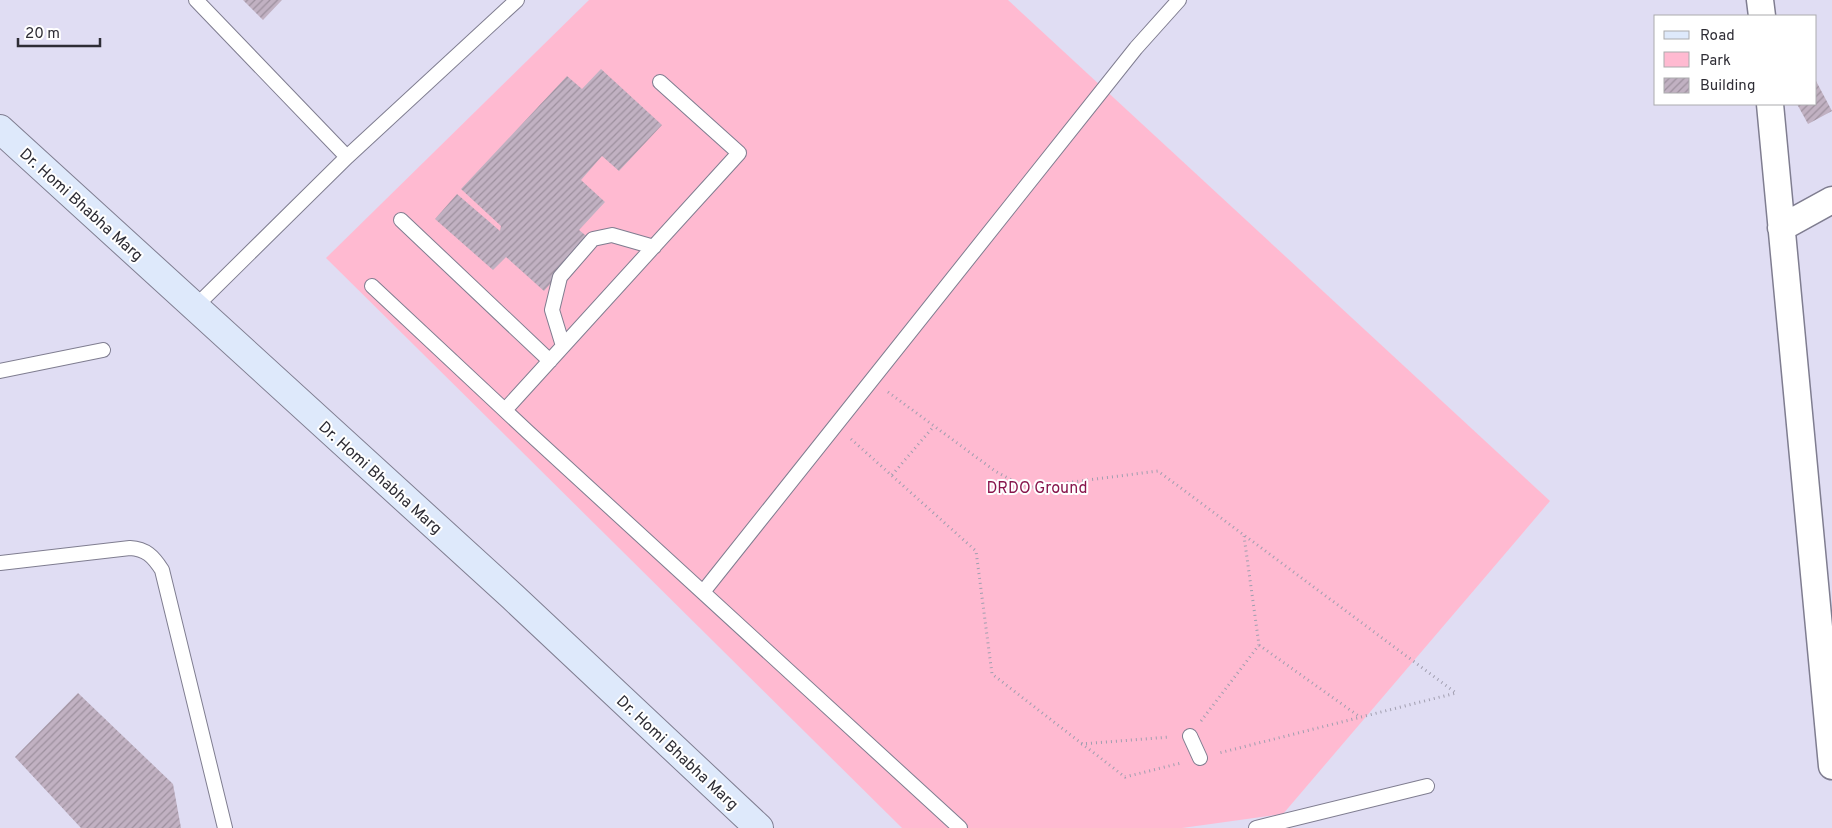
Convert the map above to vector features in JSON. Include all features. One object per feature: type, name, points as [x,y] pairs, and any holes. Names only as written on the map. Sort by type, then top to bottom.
[{"type":"main road","name":"Dr. Homi Bhabha Marg","points":[[0,129],[513,597],[759,828]]},
{"type":"street","points":[[1760,0],[1762,15]]},
{"type":"street","points":[[1770,105],[1832,766]]},
{"type":"street","points":[[1782,228],[1832,200]]},
{"type":"lane","points":[[196,0],[347,157]]},
{"type":"lane","points":[[195,307],[347,157],[517,0]]},
{"type":"lane","points":[[703,592],[1136,48],[1179,0]]},
{"type":"lane","points":[[505,410],[739,153],[660,82]]},
{"type":"lane","points":[[401,220],[550,360]]},
{"type":"lane","points":[[563,346],[552,310],[560,277],[593,239],[612,235],[654,247]]},
{"type":"lane","points":[[372,286],[960,828]]},
{"type":"lane","points":[[0,371],[103,350]]},
{"type":"lane","points":[[0,563],[130,548],[149,553],[156,561],[162,570],[225,828]]},
{"type":"lane","points":[[1190,736],[1200,758]]},
{"type":"lane","points":[[1256,828],[1427,786]]},
{"type":"path","points":[[836,425],[976,551],[992,674],[1125,777],[1456,693],[1158,471],[1026,488],[995,471],[871,380]]},
{"type":"path","points":[[892,475],[934,426]]},
{"type":"path","points":[[1081,744],[1190,736],[1259,646],[1244,535]]},
{"type":"path","points":[[1259,646],[1360,717]]},
{"type":"green space","name":"DRDO Ground","points":[[589,0],[1008,0],[1550,501],[1283,814],[1182,828],[902,828],[326,258]]},
{"type":"building","points":[[243,0],[282,0],[263,20]]},
{"type":"building","points":[[601,69],[662,125],[619,171],[602,156],[581,180],[605,202],[579,230],[590,239],[544,291],[506,257],[493,270],[435,219],[457,194],[500,231],[501,226],[461,189],[567,76],[582,89]]},
{"type":"building","points":[[1817,83],[1832,111],[1808,124],[1798,105],[1817,105]]},
{"type":"building","points":[[78,693],[173,784],[181,828],[81,828],[15,757]]}]
